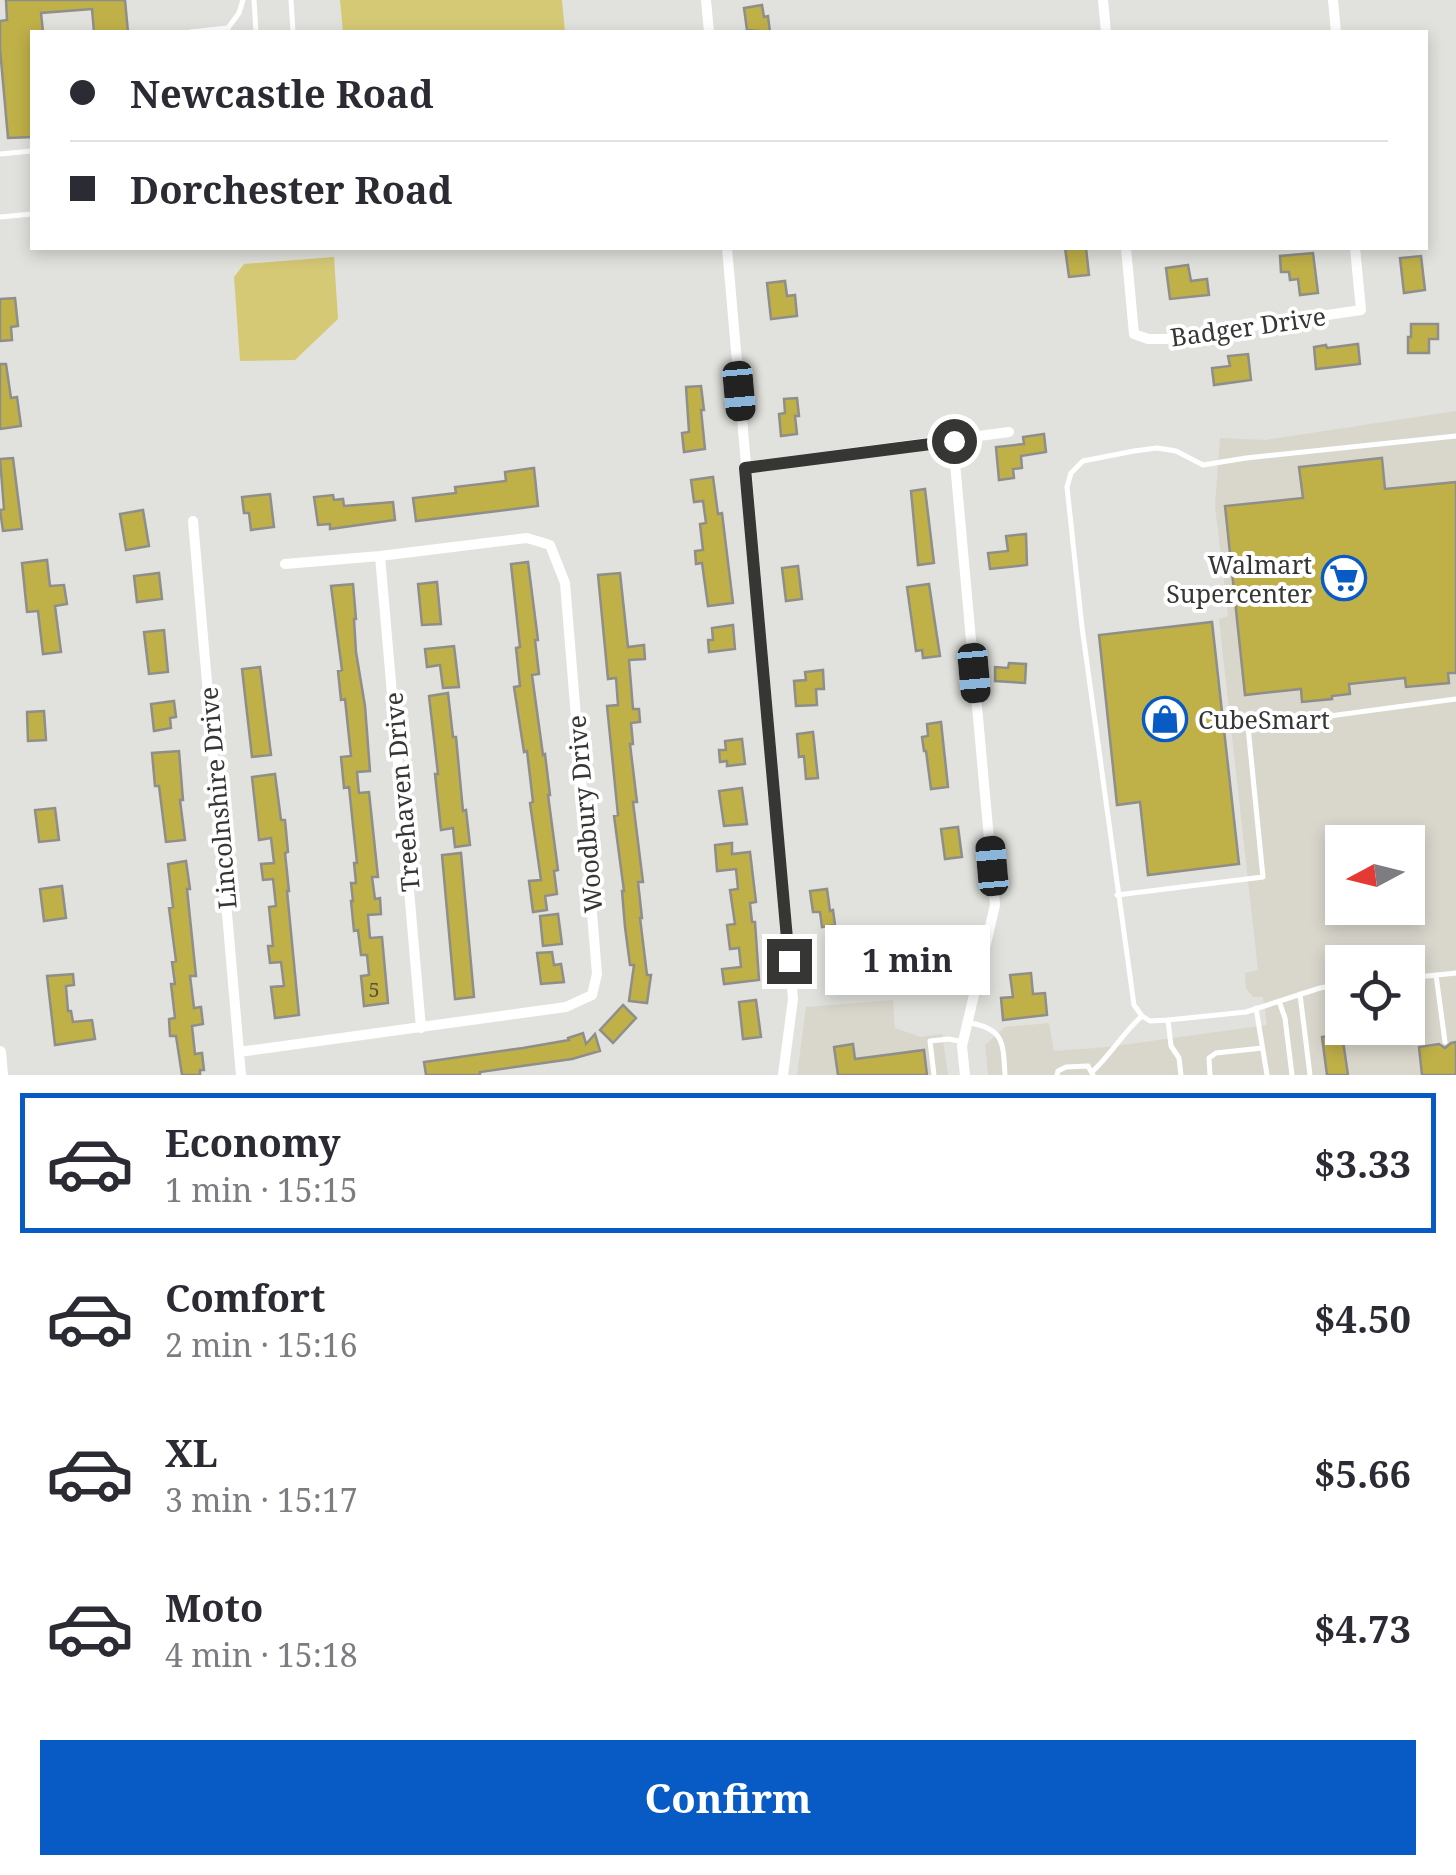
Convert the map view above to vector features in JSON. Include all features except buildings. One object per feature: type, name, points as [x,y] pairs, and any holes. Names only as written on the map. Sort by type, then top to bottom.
[{"type":"street","points":[[706,0],[709,30]]},
{"type":"street","points":[[1103,0],[1106,30]]},
{"type":"street","points":[[1333,0],[1336,30]]},
{"type":"street","points":[[727,250],[792,998],[783,1075]]},
{"type":"street","name":"Badger Drive","points":[[1126,250],[1134,334],[1148,339],[1360,310],[1355,250]]},
{"type":"street","points":[[745,468],[1008,432]]},
{"type":"street","points":[[954,441],[995,905],[963,1042],[966,1075]]},
{"type":"street","name":"Lincolnshire Drive","points":[[193,521],[241,1075]]},
{"type":"street","name":"Woodbury Drive","points":[[239,1052],[566,1008],[592,995],[597,974],[565,583],[550,545],[527,538],[285,564]]},
{"type":"street","name":"Treehaven Drive","points":[[380,556],[422,1028]]},
{"type":"street","points":[[0,1052],[2,1075]]},
{"type":"lane","points":[[208,30],[228,28],[243,0]]},
{"type":"lane","points":[[254,0],[256,30]]},
{"type":"lane","points":[[291,0],[293,30]]},
{"type":"lane","points":[[0,154],[30,151]]},
{"type":"lane","points":[[0,217],[30,214]]},
{"type":"lane","points":[[1325,988],[1256,1008],[1150,1022],[1134,1005],[1082,627],[1068,487],[1071,472],[1083,461],[1100,456],[1158,448],[1176,451],[1203,465],[1456,436]]},
{"type":"lane","points":[[1118,895],[1263,877],[1248,727],[1456,699]]},
{"type":"lane","points":[[1425,976],[1456,973]]},
{"type":"lane","points":[[1436,975],[1445,1042]]},
{"type":"lane","points":[[1300,994],[1310,1075]]},
{"type":"lane","points":[[1279,1001],[1292,1075]]},
{"type":"lane","points":[[1256,1008],[1267,1075]]},
{"type":"lane","points":[[1057,1075],[1066,1067],[1088,1066],[1093,1073],[1142,1016]]},
{"type":"lane","points":[[1168,1020],[1180,1075]]},
{"type":"lane","points":[[968,1023],[987,1026],[994,1032],[1003,1046],[1005,1075]]},
{"type":"lane","points":[[934,1075],[930,1041],[963,1042]]},
{"type":"lane","points":[[1210,1075],[1209,1058],[1216,1053],[1262,1048]]},
{"type":"shaded area","points":[[340,0],[562,0],[565,30],[343,30]]},
{"type":"shaded area","points":[[334,257],[338,319],[295,360],[240,361],[234,277],[244,264]]},
{"type":"shaded area","points":[[1456,411],[1456,1075],[988,1075],[985,1045],[1005,1027],[1049,1023],[1054,1051],[1267,1025],[1263,997],[1253,997],[1246,988],[1245,973],[1258,970],[1219,619],[1228,616],[1215,506],[1220,438],[1265,440]]},
{"type":"shaded area","points":[[893,1000],[895,1028],[921,1037],[942,1034],[948,1075],[797,1075],[806,1007]]},
{"type":"place","name":"Walmart Supercenter","points":[[1344,578]]},
{"type":"place","name":"CubeSmart","points":[[1165,719]]},
{"type":"route","points":[[789,961],[745,468],[954,441]]}]
